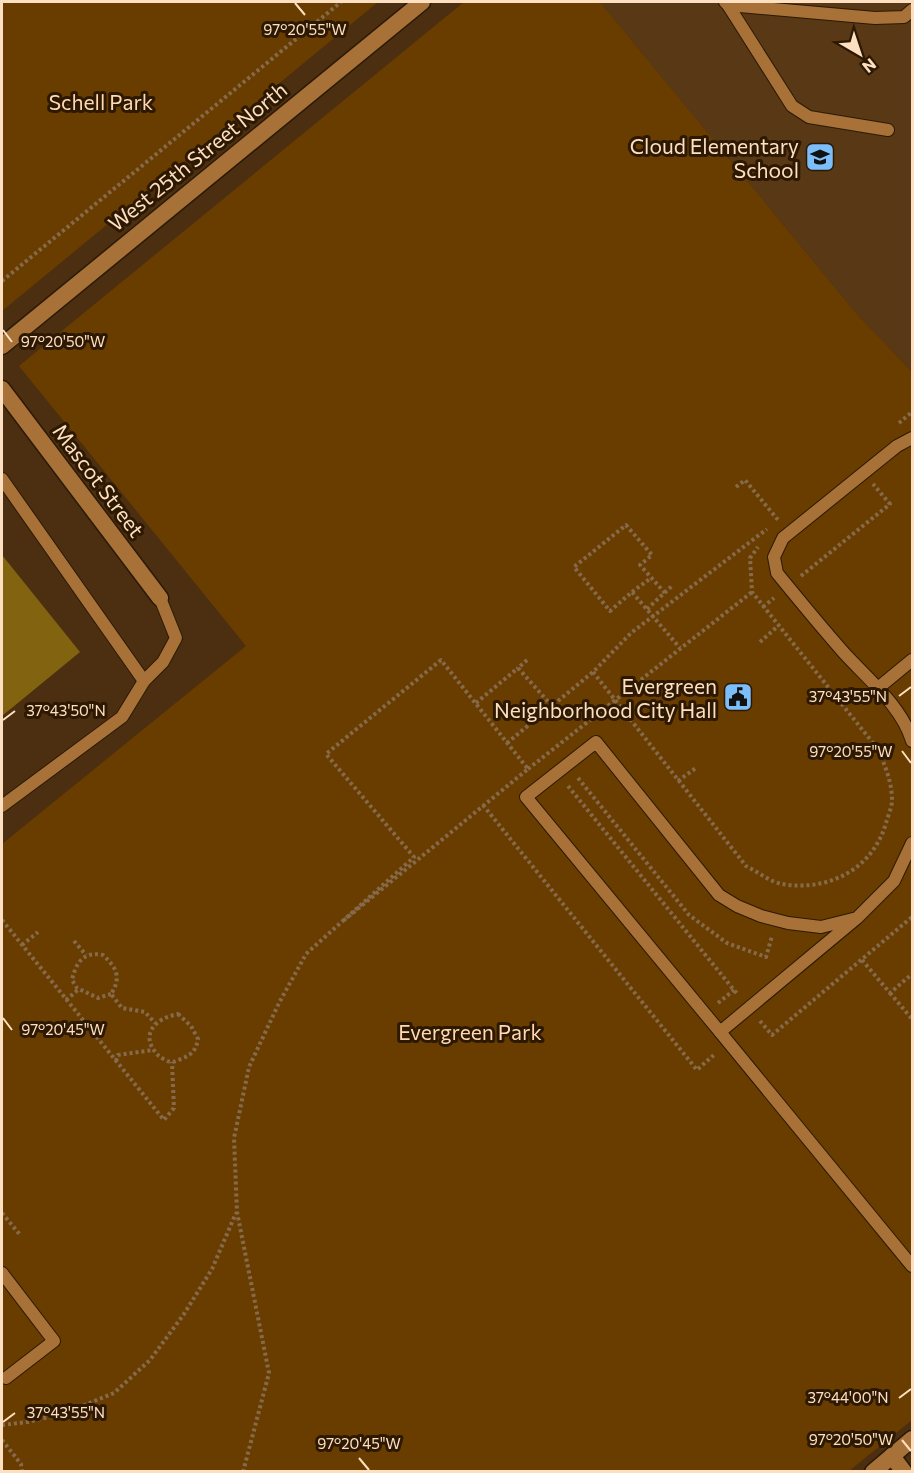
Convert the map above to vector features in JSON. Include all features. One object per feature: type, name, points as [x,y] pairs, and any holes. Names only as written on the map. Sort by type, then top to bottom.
[{"type":"main road","name":"West 25th Street North","points":[[2,346],[422,2]]},
{"type":"main road","name":"Mascot Street","points":[[2,389],[160,598]]},
{"type":"main road","points":[[873,1472],[912,1439]]},
{"type":"main road","points":[[892,1456],[904,1472]]},
{"type":"lane","points":[[726,3],[875,18],[904,16],[912,10]]},
{"type":"lane","points":[[726,3],[792,106],[808,117],[888,130]]},
{"type":"lane","points":[[912,438],[897,446],[783,538],[774,557],[777,573],[878,688],[909,729],[912,741]]},
{"type":"lane","points":[[2,479],[144,681]]},
{"type":"lane","points":[[2,806],[122,717],[144,681],[163,662],[176,638],[160,598]]},
{"type":"lane","points":[[878,688],[912,660]]},
{"type":"lane","points":[[857,918],[821,927],[776,920],[737,906],[719,895],[596,742],[526,796],[912,1266]]},
{"type":"lane","points":[[720,1032],[857,918],[894,881],[912,843]]},
{"type":"lane","points":[[2,1273],[54,1341],[3,1378]]},
{"type":"path","points":[[2,281],[341,2]]},
{"type":"path","points":[[763,607],[890,504],[864,473]]},
{"type":"path","points":[[507,743],[593,672],[652,616],[778,521],[745,480],[736,486]]},
{"type":"path","points":[[651,578],[609,611],[574,567],[626,525],[652,555],[640,565],[664,593]]},
{"type":"path","points":[[593,672],[746,866],[781,884],[812,885],[834,881],[856,868],[871,854],[884,829],[892,801],[886,766],[877,748],[752,592],[750,558],[771,530]]},
{"type":"path","points":[[647,609],[673,585]]},
{"type":"path","points":[[632,592],[680,648]]},
{"type":"path","points":[[343,921],[483,805],[752,592]]},
{"type":"path","points":[[760,642],[778,626]]},
{"type":"path","points":[[243,1472],[269,1373],[237,1212],[234,1138],[249,1067],[279,1003],[306,954],[414,857],[326,754],[441,660],[528,769]]},
{"type":"path","points":[[476,703],[527,660]]},
{"type":"path","points":[[518,668],[552,706]]},
{"type":"path","points":[[678,781],[696,768]]},
{"type":"path","points":[[578,778],[689,915],[727,943],[766,957],[776,920]]},
{"type":"path","points":[[568,786],[772,1035],[912,917]]},
{"type":"path","points":[[483,805],[697,1070],[715,1054]]},
{"type":"path","points":[[2,920],[164,1120],[174,1108],[172,1062]]},
{"type":"path","points":[[22,945],[38,932]]},
{"type":"path","points":[[74,941],[86,955]]},
{"type":"path","points":[[86,955],[103,955],[117,971],[118,981],[111,994],[98,998],[79,990],[72,980],[80,959],[86,955]]},
{"type":"path","points":[[862,960],[912,1019]]},
{"type":"path","points":[[890,993],[912,974]]},
{"type":"path","points":[[66,1000],[79,990]]},
{"type":"path","points":[[717,1004],[734,990]]},
{"type":"path","points":[[111,994],[122,1008],[145,1011],[155,1023]]},
{"type":"path","points":[[178,1014],[191,1026],[198,1039],[196,1049],[189,1056],[172,1062],[162,1059],[150,1043],[150,1033],[155,1023],[166,1016],[178,1014]]},
{"type":"path","points":[[116,1061],[118,1055],[153,1050]]},
{"type":"path","points":[[2,1425],[28,1422],[65,1413],[114,1393],[150,1360],[184,1314],[212,1269],[237,1212]]},
{"type":"path","points":[[2,1213],[21,1236]]},
{"type":"path","points":[[2,1440],[21,1464],[22,1472]]},
{"type":"shaded area","name":"Cloud Elementary School","points":[[600,2],[912,2],[912,372],[855,312]]},
{"type":"green space","name":"Schell Park","points":[[2,2],[378,2],[2,311]]},
{"type":"green space","name":"Evergreen Park","points":[[464,2],[600,2],[855,312],[912,372],[912,1420],[849,1471],[2,1472],[2,844],[246,646],[19,366]]},
{"type":"building","points":[[2,555],[80,652],[2,716]]},
{"type":"place","name":"Cloud Elementary School","points":[[820,157]]},
{"type":"place","name":"Evergreen Neighborhood City Hall","points":[[738,697]]}]
